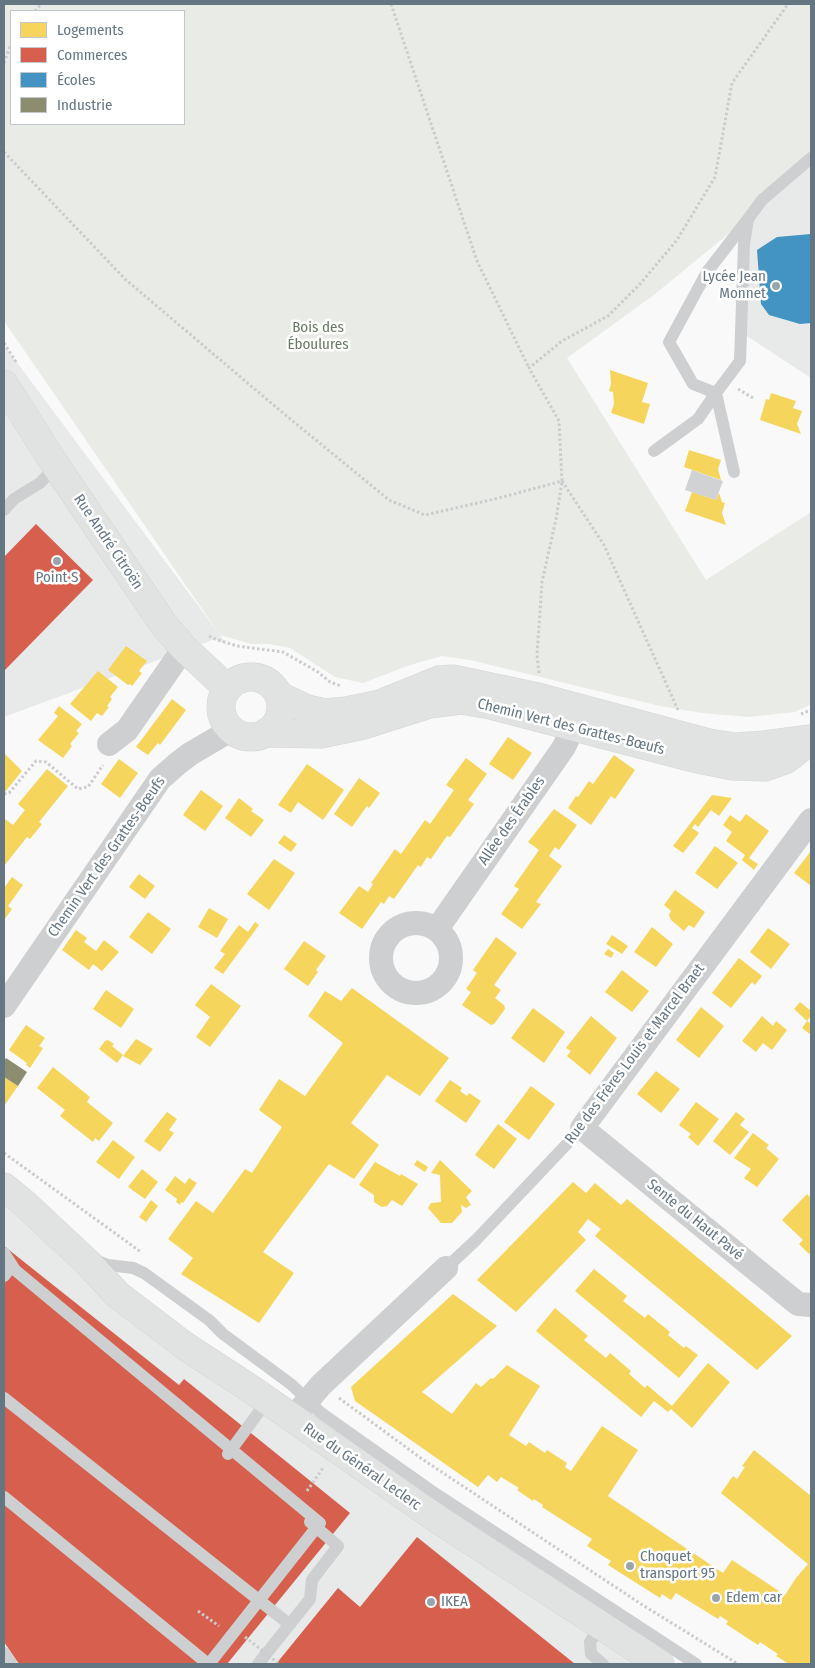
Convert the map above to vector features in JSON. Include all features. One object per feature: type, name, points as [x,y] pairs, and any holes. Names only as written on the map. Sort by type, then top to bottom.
[{"type":"main road","name":"Rue André Citroën","points":[[4,384],[56,466],[164,625],[184,648],[227,688]]},
{"type":"main road","points":[[279,696],[280,713],[272,728],[257,736],[248,737],[231,730],[222,717],[223,695],[227,688],[240,679],[255,677],[270,683],[279,696],[307,709],[325,712],[346,711],[424,696]]},
{"type":"main road","name":"Chemin Vert des Grattes-Bœufs","points":[[265,733],[320,734],[364,725],[424,696],[574,717],[693,758],[733,766],[765,767],[787,759],[811,740]]},
{"type":"main road","name":"Rue du Général Leclerc","points":[[4,1187],[26,1205],[135,1310],[267,1401],[300,1409],[436,1518],[660,1664]]},
{"type":"main road","name":"Rue du Général Leclerc","points":[[4,1212],[77,1254]]},
{"type":"street","points":[[108,752],[127,730],[184,648]]},
{"type":"street","name":"Allée des Érables","points":[[437,929],[564,747],[574,717]]},
{"type":"street","name":"Chemin Vert des Grattes-Bœufs","points":[[4,1006],[160,779],[190,754],[231,730]]},
{"type":"street","name":"Rue des Frères Louis et Marcel Braet","points":[[582,1128],[811,820]]},
{"type":"street","name":"Sente du Haut Pavé","points":[[582,1128],[798,1304],[811,1305]]},
{"type":"street","name":"Rue des Frères Louis et Marcel Braet","points":[[300,1409],[446,1268]]},
{"type":"lane","points":[[716,393],[692,384],[669,342],[707,272],[762,200],[811,158]]},
{"type":"lane","points":[[654,451],[698,420],[740,362],[744,244],[748,219]]},
{"type":"lane","points":[[716,393],[734,472]]},
{"type":"lane","points":[[4,510],[14,499],[40,483],[56,466]]},
{"type":"lane","name":"Rue des Frères Louis et Marcel Braet","points":[[446,1268],[476,1240],[582,1128]]},
{"type":"lane","points":[[4,1253],[16,1270],[320,1523],[208,1664],[4,1497]]},
{"type":"lane","points":[[77,1254],[106,1264],[133,1268],[144,1273],[209,1320],[223,1334],[292,1386],[300,1409],[321,1413],[430,1490],[696,1664]]},
{"type":"lane","points":[[5,1271],[338,1546],[312,1580],[310,1599],[258,1664]]},
{"type":"lane","points":[[4,1398],[289,1624]]},
{"type":"lane","points":[[228,1454],[267,1401]]},
{"type":"lane","points":[[600,1626],[590,1642],[591,1654],[603,1664]]},
{"type":"lane","points":[[4,1653],[11,1664]]},
{"type":"path","points":[[391,4],[477,261],[529,368],[559,421],[562,481],[542,582],[537,655],[539,674]]},
{"type":"path","points":[[529,368],[562,341],[608,316],[640,284],[676,240],[714,177],[732,83],[788,4]]},
{"type":"path","points":[[4,64],[10,47]]},
{"type":"path","points":[[4,152],[125,279],[389,500],[425,515],[562,481]]},
{"type":"path","points":[[562,481],[604,545],[681,716]]},
{"type":"path","points":[[223,642],[236,646],[283,652],[318,672],[330,682],[344,687]]},
{"type":"path","points":[[4,794],[9,793],[36,761],[46,762],[78,789],[88,787],[108,752]]},
{"type":"path","points":[[336,1396],[422,1459],[641,1604],[738,1664]]},
{"type":"path","points":[[312,1484],[325,1466]]},
{"type":"path","points":[[198,1610],[223,1630]]},
{"type":"path","points":[[245,1637],[278,1663]]},
{"type":"shaded area","name":"Lycée Jean Monnet","points":[[811,151],[811,378],[736,329],[744,244],[733,230]]},
{"type":"shaded area","points":[[4,345],[227,645],[215,639],[4,717]]},
{"type":"shaded area","points":[[4,1207],[661,1664],[4,1664]]},
{"type":"green space","name":"Bois des Éboulures","points":[[4,4],[811,4],[811,151],[733,230],[655,294],[567,358],[706,580],[811,512],[811,704],[795,712],[749,717],[702,713],[660,706],[470,660],[442,656],[410,665],[363,683],[335,677],[290,648],[269,644],[251,644],[220,635],[4,321]]},
{"type":"building: Logements","points":[[610,370],[648,383],[642,402],[650,404],[644,424],[611,413],[614,404],[613,392],[609,391],[611,384]]},
{"type":"building: Logements","points":[[771,393],[796,401],[793,408],[802,411],[797,424],[801,434],[760,420],[766,399],[769,400]]},
{"type":"building: Logements","points":[[689,450],[721,460],[718,469],[721,480],[684,467]]},
{"type":"building: Logements","points":[[692,492],[716,500],[719,493],[722,502],[725,503],[722,513],[726,525],[685,511]]},
{"type":"building: Logements","points":[[126,646],[147,661],[139,671],[142,673],[132,686],[108,670]]},
{"type":"building: Logements","points":[[98,671],[118,687],[110,697],[112,699],[107,706],[109,707],[102,716],[97,713],[91,721],[70,704]]},
{"type":"building: Logements","points":[[172,699],[186,710],[160,745],[158,743],[148,755],[136,747]]},
{"type":"building: Logements","points":[[59,706],[82,724],[76,731],[79,733],[70,744],[72,746],[63,758],[38,740],[58,716],[54,713]]},
{"type":"building: Logements","points":[[508,737],[532,753],[513,780],[489,764]]},
{"type":"building: Logements","points":[[4,753],[22,771],[5,792],[4,791]]},
{"type":"building: Logements","points":[[614,755],[635,770],[615,799],[611,796],[591,825],[568,808],[589,781],[593,784]]},
{"type":"building: Logements","points":[[466,758],[487,774],[468,800],[474,804],[450,837],[447,836],[431,859],[427,857],[421,867],[418,865],[394,899],[389,896],[384,904],[381,902],[362,929],[339,913],[359,886],[368,892],[373,884],[371,883],[395,849],[401,854],[425,820],[430,824],[454,790],[446,785]]},
{"type":"building: Logements","points":[[119,759],[138,773],[120,798],[101,784]]},
{"type":"building: Logements","points":[[307,764],[344,790],[323,820],[298,802],[291,813],[278,805]]},
{"type":"building: Logements","points":[[47,769],[68,786],[39,822],[42,824],[30,839],[27,837],[4,866],[4,821],[5,819],[13,825],[25,810],[18,804]]},
{"type":"building: Logements","points":[[359,778],[380,793],[369,808],[367,806],[352,827],[334,814]]},
{"type":"building: Logements","points":[[201,790],[223,806],[205,831],[183,815]]},
{"type":"building: Logements","points":[[712,795],[732,798],[719,816],[711,810],[698,827],[695,824],[692,828],[699,833],[683,853],[673,846]]},
{"type":"building: Logements","points":[[239,798],[253,809],[251,811],[264,820],[251,837],[225,818]]},
{"type":"building: Logements","points":[[554,809],[577,825],[559,850],[555,847],[549,856],[562,866],[536,902],[541,904],[522,929],[501,914],[519,889],[514,886],[539,850],[528,842]]},
{"type":"building: Logements","points":[[746,814],[769,831],[749,858],[758,864],[754,870],[742,860],[745,855],[726,841],[732,832],[723,825],[730,815],[740,822]]},
{"type":"building: Logements","points":[[284,835],[297,844],[291,852],[278,843]]},
{"type":"building: Logements","points":[[715,846],[738,863],[717,889],[695,873]]},
{"type":"building: Logements","points":[[811,851],[811,883],[810,885],[794,873]]},
{"type":"building: Logements","points":[[274,859],[295,873],[269,910],[247,894]]},
{"type":"building: Logements","points":[[139,874],[155,886],[145,899],[129,887]]},
{"type":"building: Logements","points":[[12,877],[23,885],[8,906],[12,909],[4,920],[4,888]]},
{"type":"building: Logements","points":[[675,890],[705,912],[694,928],[689,925],[684,931],[671,920],[669,915],[671,911],[664,905]]},
{"type":"building: Logements","points":[[209,908],[228,919],[217,938],[198,927]]},
{"type":"building: Logements","points":[[148,912],[171,929],[152,954],[129,937]]},
{"type":"building: Logements","points":[[255,922],[259,925],[223,974],[214,968],[225,954],[220,951],[239,925],[248,932]]},
{"type":"building: Logements","points":[[652,927],[673,944],[656,967],[634,952]]},
{"type":"building: Logements","points":[[768,928],[790,944],[771,969],[750,952]]},
{"type":"building: Logements","points":[[76,930],[87,938],[84,942],[96,951],[104,940],[119,952],[102,971],[93,964],[89,970],[62,950]]},
{"type":"building: Logements","points":[[612,935],[628,946],[622,954],[606,944]]},
{"type":"building: Logements","points":[[496,937],[517,953],[494,985],[501,990],[495,998],[504,1005],[505,1009],[494,1024],[491,1025],[462,1005],[471,992],[466,989],[477,973],[473,970]]},
{"type":"building: Logements","points":[[304,941],[326,956],[308,986],[284,969]]},
{"type":"building: Logements","points":[[608,949],[614,953],[611,958],[604,954]]},
{"type":"building: Logements","points":[[739,958],[762,976],[755,985],[752,982],[731,1008],[712,993]]},
{"type":"building: Logements","points":[[622,970],[649,991],[632,1012],[605,992]]},
{"type":"building: Logements","points":[[211,984],[241,1006],[210,1047],[196,1037],[210,1017],[195,1005]]},
{"type":"building: Logements","points":[[352,988],[449,1058],[420,1096],[387,1075],[351,1123],[379,1145],[354,1179],[329,1164],[263,1252],[294,1273],[259,1323],[181,1274],[193,1258],[168,1239],[196,1201],[213,1213],[245,1169],[252,1173],[282,1127],[259,1110],[279,1079],[305,1096],[343,1043],[308,1016],[325,991],[341,1001]]},
{"type":"building: Logements","points":[[106,990],[134,1009],[121,1028],[93,1009]]},
{"type":"building: Logements","points":[[800,1002],[811,1011],[811,1016],[807,1021],[794,1009]]},
{"type":"building: Logements","points":[[701,1007],[724,1026],[699,1058],[676,1040]]},
{"type":"building: Logements","points":[[533,1008],[565,1032],[544,1063],[511,1038]]},
{"type":"building: Logements","points":[[591,1016],[617,1038],[590,1075],[567,1056],[571,1051],[566,1048]]},
{"type":"building: Logements","points":[[762,1016],[773,1026],[776,1021],[787,1030],[772,1050],[763,1043],[756,1052],[742,1041]]},
{"type":"building: Logements","points":[[807,1021],[811,1024],[811,1035],[802,1028]]},
{"type":"building: Logements","points":[[26,1025],[45,1038],[39,1046],[43,1048],[30,1068],[26,1065],[27,1063],[9,1050]]},
{"type":"building: Logements","points":[[136,1039],[153,1049],[140,1065],[123,1056]]},
{"type":"building: Logements","points":[[108,1040],[123,1055],[117,1063],[99,1049]]},
{"type":"building: Logements","points":[[53,1067],[90,1097],[87,1102],[113,1123],[99,1141],[95,1138],[93,1142],[60,1116],[65,1110],[37,1088]]},
{"type":"building: Logements","points":[[656,1071],[680,1089],[661,1113],[637,1094]]},
{"type":"building: Logements","points":[[4,1077],[18,1086],[4,1106]]},
{"type":"building: Logements","points":[[450,1080],[462,1088],[460,1091],[467,1096],[469,1093],[481,1101],[466,1123],[435,1101]]},
{"type":"building: Logements","points":[[531,1086],[555,1104],[529,1140],[504,1122]]},
{"type":"building: Logements","points":[[696,1102],[719,1119],[698,1146],[688,1137],[691,1134],[679,1125]]},
{"type":"building: Logements","points":[[167,1112],[177,1119],[169,1130],[174,1133],[160,1152],[144,1141]]},
{"type":"building: Logements","points":[[736,1112],[745,1119],[740,1125],[749,1132],[730,1155],[713,1141]]},
{"type":"building: Logements","points":[[498,1124],[517,1139],[494,1169],[475,1155]]},
{"type":"building: Logements","points":[[753,1133],[769,1145],[766,1148],[779,1159],[757,1187],[744,1178],[751,1169],[734,1158]]},
{"type":"building: Logements","points":[[113,1140],[135,1157],[119,1179],[96,1162]]},
{"type":"building: Logements","points":[[417,1160],[428,1167],[425,1172],[414,1165]]},
{"type":"building: Logements","points":[[440,1160],[472,1191],[466,1197],[471,1205],[466,1208],[461,1205],[462,1212],[452,1223],[441,1223],[428,1208],[431,1203],[441,1202],[440,1175],[431,1173]]},
{"type":"building: Logements","points":[[375,1162],[418,1184],[402,1206],[392,1200],[387,1206],[382,1207],[374,1202],[374,1195],[359,1185]]},
{"type":"building: Logements","points":[[142,1169],[158,1182],[145,1199],[128,1187]]},
{"type":"building: Logements","points":[[175,1176],[185,1184],[189,1178],[197,1183],[180,1205],[176,1202],[177,1199],[165,1190]]},
{"type":"building: Logements","points":[[573,1182],[586,1193],[595,1183],[621,1205],[627,1199],[792,1336],[757,1370],[595,1236],[601,1229],[588,1219],[578,1232],[586,1240],[516,1312],[477,1280]]},
{"type":"building: Logements","points":[[807,1194],[811,1198],[811,1251],[809,1254],[799,1244],[803,1240],[782,1220]]},
{"type":"building: Logements","points":[[151,1200],[158,1206],[146,1222],[139,1217]]},
{"type":"building: Logements","points":[[594,1269],[627,1296],[623,1301],[645,1318],[648,1314],[670,1332],[668,1335],[684,1348],[686,1346],[698,1355],[679,1378],[575,1291]]},
{"type":"building: Logements","points":[[453,1294],[497,1326],[422,1392],[452,1414],[476,1383],[481,1387],[491,1378],[493,1379],[507,1365],[540,1386],[509,1435],[526,1446],[529,1442],[545,1453],[547,1450],[567,1463],[565,1467],[571,1471],[602,1426],[638,1450],[608,1496],[723,1573],[732,1560],[785,1595],[808,1564],[721,1493],[733,1476],[737,1479],[745,1467],[742,1466],[754,1450],[811,1496],[811,1664],[789,1664],[760,1642],[758,1645],[726,1624],[728,1621],[720,1616],[718,1619],[676,1593],[671,1600],[662,1594],[660,1598],[608,1565],[611,1561],[587,1546],[592,1539],[542,1507],[543,1505],[534,1499],[533,1501],[517,1490],[519,1488],[501,1477],[497,1482],[488,1475],[478,1487],[355,1401],[351,1387]]},
{"type":"building: Logements","points":[[555,1308],[588,1336],[584,1340],[606,1358],[610,1353],[631,1371],[629,1374],[645,1388],[647,1385],[672,1406],[708,1363],[730,1382],[692,1428],[671,1409],[668,1412],[654,1401],[641,1417],[536,1331]]},
{"type":"building: Commerces","points":[[36,524],[93,580],[4,671],[4,557]]},
{"type":"building: Commerces","points":[[4,1246],[179,1385],[184,1379],[350,1513],[227,1664],[19,1664],[4,1642]]},
{"type":"building: Commerces","name":"IKEA","points":[[417,1537],[575,1664],[276,1664],[338,1588],[360,1607]]},
{"type":"building: Écoles","points":[[811,234],[811,323],[800,324],[769,315],[761,304],[757,250],[777,237]]},
{"type":"building: Industrie","points":[[6,1058],[27,1072],[18,1086],[4,1077],[4,1061]]},
{"type":"building: Autres","points":[[692,470],[723,481],[716,500],[685,490]]},
{"type":"place","name":"Lycée Jean Monnet","points":[[776,286]]},
{"type":"place","name":"Point S","points":[[57,561]]},
{"type":"place","name":"Choquet transport 95","points":[[630,1566]]},
{"type":"place","name":"Edem car","points":[[716,1598]]},
{"type":"place","name":"IKEA","points":[[431,1602]]}]
